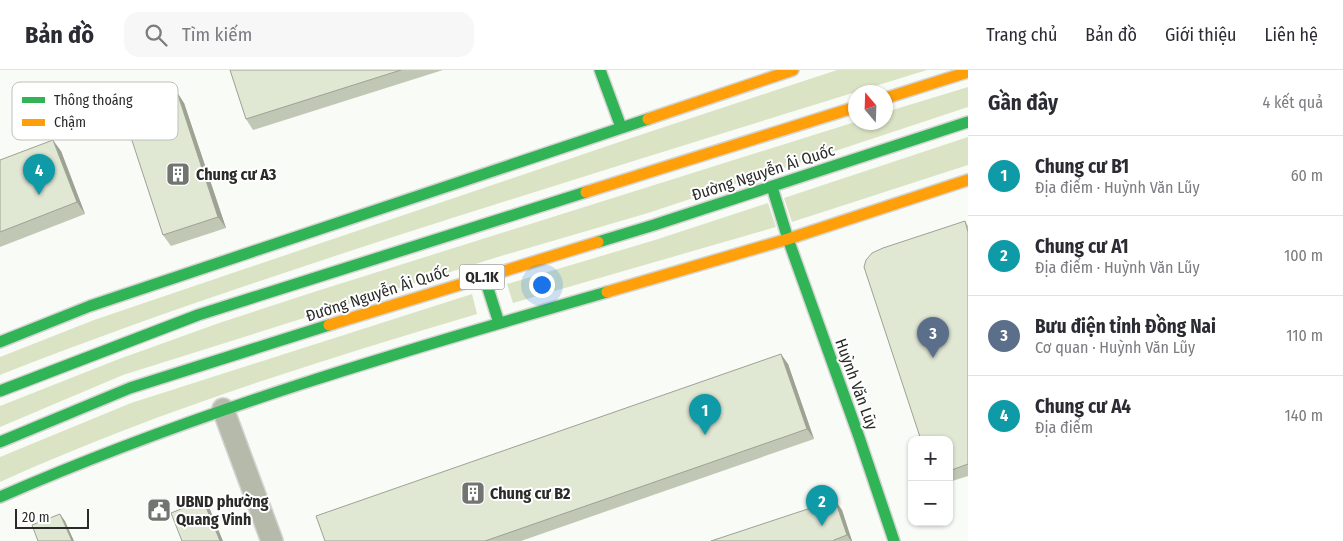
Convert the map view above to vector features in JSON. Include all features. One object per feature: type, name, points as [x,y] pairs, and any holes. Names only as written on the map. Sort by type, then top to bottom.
[{"type":"main road","points":[[600,70],[621,127]]},
{"type":"main road","points":[[0,342],[90,306],[793,70]]},
{"type":"main road","points":[[893,96],[968,72]]},
{"type":"main road","name":"Đường Nguyễn Ái Quốc","points":[[0,391],[80,359],[198,316],[358,263],[848,110]]},
{"type":"main road","name":"Đường Nguyễn Ái Quốc","points":[[0,442],[130,388],[484,276],[654,225],[968,122]]},
{"type":"main road","points":[[0,497],[66,468],[224,409],[499,323],[788,239],[968,180]]},
{"type":"main road","name":"Huỳnh Văn Lũy","points":[[772,187],[788,239],[894,541]]},
{"type":"main road","points":[[484,276],[499,323]]},
{"type":"street","points":[[224,409],[272,541]]},
{"type":"green space","points":[[837,70],[927,70],[879,85],[848,85],[848,95],[344,253],[146,320],[0,375],[0,357],[94,320]]},
{"type":"green space","points":[[968,87],[968,107],[648,213],[501,256],[123,375],[0,427],[0,406],[119,359],[222,322],[848,124],[848,130],[893,130],[893,110]]},
{"type":"green space","points":[[968,137],[968,165],[792,222],[784,198]]},
{"type":"green space","points":[[768,203],[776,227],[513,303],[507,284],[655,240]]},
{"type":"green space","points":[[472,294],[477,314],[296,370],[176,411],[117,433],[0,482],[0,457],[131,403]]},
{"type":"building","points":[[230,70],[401,70],[246,119]]},
{"type":"building","name":"Chung cư A3","points":[[178,95],[218,217],[163,235],[132,140],[178,140]]},
{"type":"building","points":[[53,140],[77,202],[0,232],[0,160]]},
{"type":"building","points":[[965,221],[968,232],[968,464],[953,470],[953,436],[920,436],[864,267],[866,260],[872,253]]},
{"type":"building","points":[[781,354],[807,429],[485,541],[325,541],[316,516]]},
{"type":"building","points":[[203,500],[220,541],[182,541],[171,513]]},
{"type":"building","points":[[835,500],[847,535],[834,541],[711,541]]},
{"type":"building","points":[[60,514],[72,541],[38,541],[32,525]]},
{"type":"traffic: fast","points":[[600,70],[621,127]]},
{"type":"traffic: fast","points":[[0,342],[90,306],[648,119]]},
{"type":"traffic: fast","points":[[598,242],[968,122]]},
{"type":"traffic: fast","points":[[772,187],[788,239]]},
{"type":"traffic: fast","points":[[0,391],[198,315],[586,192]]},
{"type":"traffic: fast","points":[[788,239],[894,541]]},
{"type":"traffic: fast","points":[[484,276],[499,323]]},
{"type":"traffic: fast","points":[[0,497],[149,437],[300,384],[607,292]]},
{"type":"traffic: fast","points":[[0,442],[130,388],[329,325]]},
{"type":"traffic: slow","points":[[648,119],[793,70]]},
{"type":"traffic: slow","points":[[893,96],[968,72]]},
{"type":"traffic: slow","points":[[586,192],[848,110]]},
{"type":"traffic: slow","points":[[607,292],[788,239],[968,180]]},
{"type":"traffic: slow","points":[[329,325],[598,242]]},
{"type":"place","name":"Chung cư A3","points":[[178,174]]},
{"type":"place","name":"Chung cư A4","points":[[39,195]]},
{"type":"place","name":"Bưu điện tỉnh Đồng Nai","points":[[933,358]]},
{"type":"place","name":"Chung cư B1","points":[[705,435]]},
{"type":"place","name":"Chung cư B2","points":[[473,493]]},
{"type":"place","name":"UBND phường Quang Vinh","points":[[159,510]]},
{"type":"place","name":"Chung cư A1","points":[[822,526]]}]
